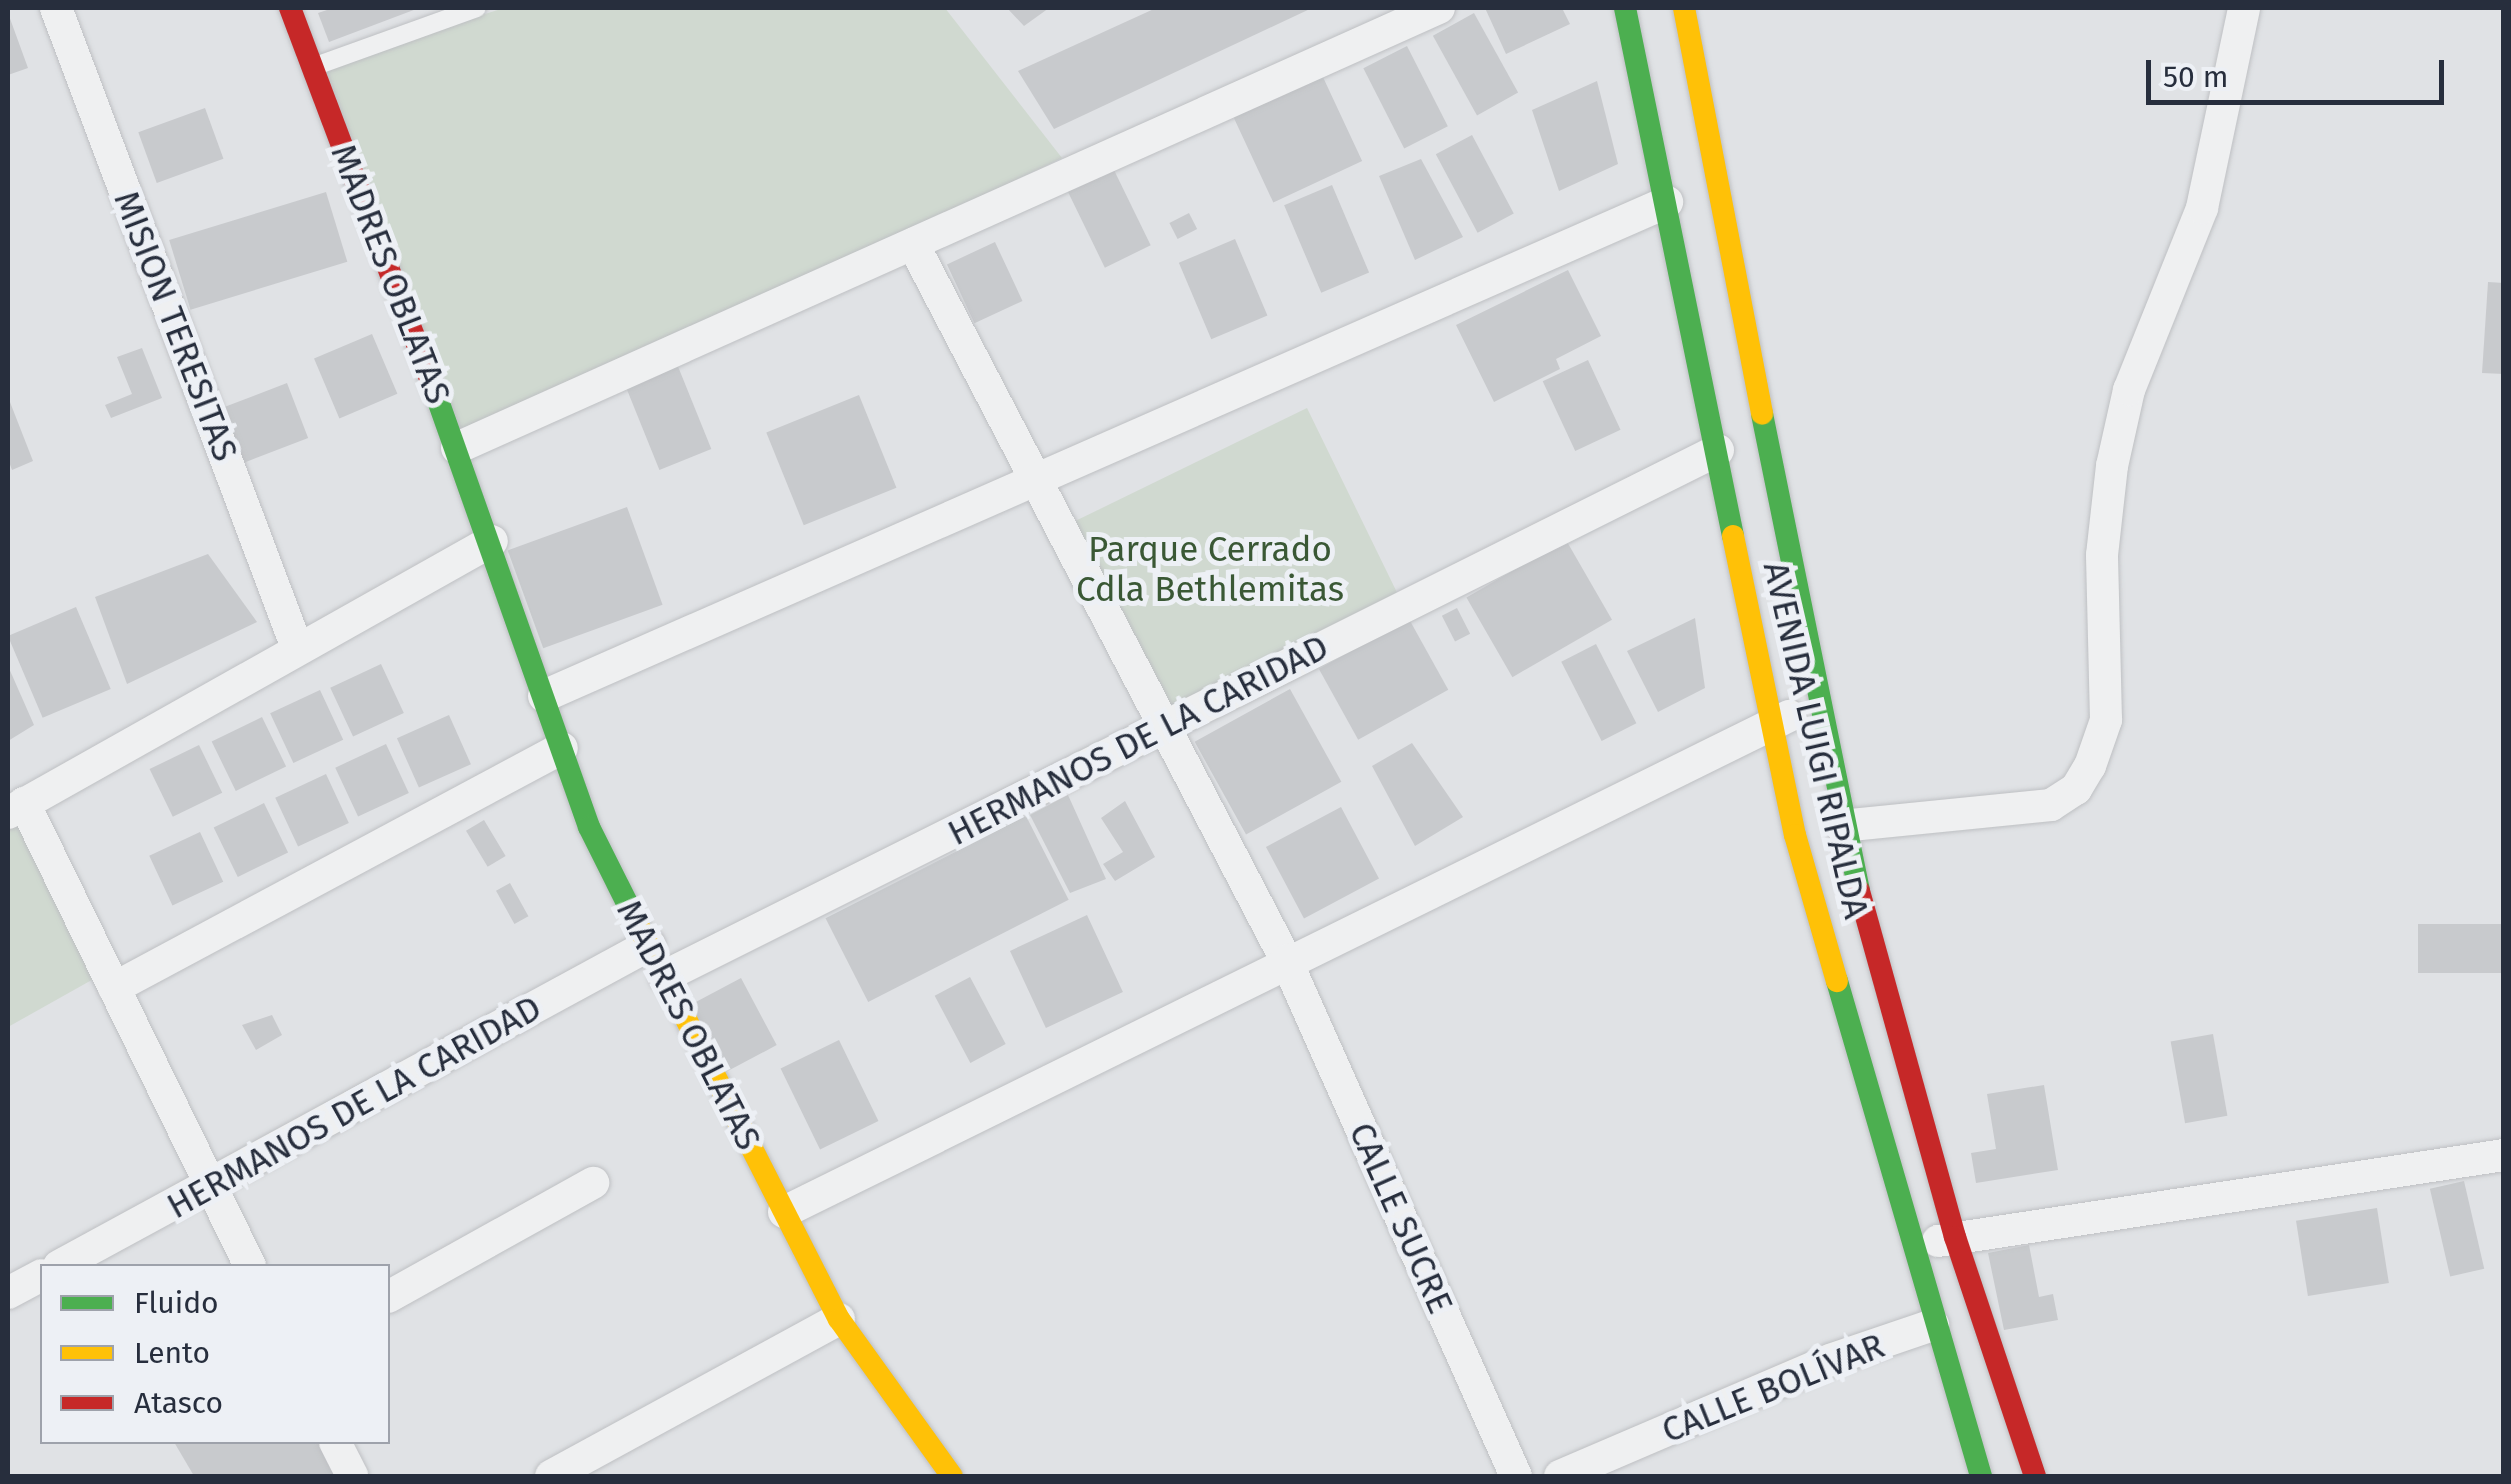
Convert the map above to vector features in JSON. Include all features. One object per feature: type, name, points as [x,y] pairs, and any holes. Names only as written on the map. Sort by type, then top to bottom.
[{"type":"street","name":"MISION TERESITAS","points":[[56,8],[296,646]]},
{"type":"street","name":"MADRES OBLATAS","points":[[290,8],[492,541],[589,827],[840,1319],[952,1476]]},
{"type":"street","points":[[456,448],[1439,8]]},
{"type":"street","name":"AVENIDA LUIGI RIPALDA","points":[[1624,8],[1795,835],[1909,1246],[1981,1476]]},
{"type":"street","name":"AVENIDA LUIGI RIPALDA","points":[[1684,8],[1841,826],[1955,1237],[2035,1476]]},
{"type":"street","points":[[1841,826],[2051,805],[2076,790],[2090,766],[2106,720],[2102,555],[2112,466],[2130,390],[2202,208],[2244,8]]},
{"type":"street","points":[[544,696],[1667,202]]},
{"type":"street","name":"CALLE SUCRE","points":[[913,244],[1286,960],[1516,1476]]},
{"type":"street","name":"HERMANOS DE LA CARIDAD","points":[[664,976],[1718,450]]},
{"type":"street","points":[[249,1264],[114,988],[16,808],[296,646],[492,541]]},
{"type":"street","points":[[784,1212],[1772,720],[1818,710]]},
{"type":"street","points":[[114,988],[562,748]]},
{"type":"street","name":"HERMANOS DE LA CARIDAD","points":[[62,1264],[211,1187],[649,946]]},
{"type":"street","points":[[1909,1246],[2504,1156]]},
{"type":"street","points":[[390,1296],[593,1182]]},
{"type":"street","points":[[8,1294],[40,1276]]},
{"type":"street","points":[[551,1476],[840,1319]]},
{"type":"street","name":"CALLE BOLÍVAR","points":[[1560,1476],[1830,1360],[1932,1325]]},
{"type":"street","points":[[336,1444],[352,1476]]},
{"type":"lane","points":[[313,68],[477,8]]},
{"type":"green space","points":[[504,8],[945,8],[1062,158],[457,448],[313,68]]},
{"type":"green space","name":"Parque Cerrado Cdla Bethlemitas","points":[[1307,408],[1400,599],[1154,719],[1061,528]]},
{"type":"green space","points":[[24,803],[106,972],[8,1027],[8,811]]},
{"type":"building","points":[[333,8],[419,8],[329,42],[318,13]]},
{"type":"building","points":[[1007,8],[1049,8],[1024,26]]},
{"type":"building","points":[[1156,8],[1312,8],[1054,129],[1018,71]]},
{"type":"building","points":[[1485,8],[1562,8],[1570,24],[1506,54]]},
{"type":"building","points":[[8,13],[28,68],[8,75]]},
{"type":"building","points":[[1474,13],[1518,93],[1477,115],[1433,36]]},
{"type":"building","points":[[1407,46],[1448,126],[1404,148],[1363,68]]},
{"type":"building","points":[[1322,75],[1362,161],[1273,203],[1233,116]]},
{"type":"building","points":[[1597,81],[1618,164],[1559,191],[1532,110]]},
{"type":"building","points":[[205,108],[223,159],[157,183],[138,132]]},
{"type":"building","points":[[1472,135],[1514,214],[1478,233],[1436,154]]},
{"type":"building","points":[[1421,159],[1463,237],[1415,260],[1379,176]]},
{"type":"building","points":[[1113,168],[1151,245],[1105,268],[1067,190]]},
{"type":"building","points":[[1332,185],[1369,272],[1321,293],[1284,205]]},
{"type":"building","points":[[326,192],[347,262],[191,310],[169,240]]},
{"type":"building","points":[[1189,213],[1197,229],[1178,239],[1169,223]]},
{"type":"building","points":[[1235,239],[1267,315],[1211,339],[1179,263]]},
{"type":"building","points":[[995,242],[1022,301],[974,323],[947,264]]},
{"type":"building","points":[[1568,270],[1601,336],[1556,359],[1560,369],[1494,402],[1456,325]]},
{"type":"building","points":[[2488,282],[2504,283],[2504,374],[2482,373]]},
{"type":"building","points":[[372,334],[397,394],[339,418],[314,359]]},
{"type":"building","points":[[142,348],[162,398],[111,418],[105,405],[132,394],[117,357]]},
{"type":"building","points":[[675,359],[711,449],[659,470],[623,380]]},
{"type":"building","points":[[1588,360],[1621,430],[1575,451],[1543,381]]},
{"type":"building","points":[[287,383],[308,438],[241,464],[220,409]]},
{"type":"building","points":[[859,395],[896,488],[804,525],[766,432]]},
{"type":"building","points":[[8,397],[33,461],[12,470],[8,459]]},
{"type":"building","points":[[627,507],[663,605],[543,648],[508,550]]},
{"type":"building","points":[[1566,540],[1612,620],[1512,677],[1466,598]]},
{"type":"building","points":[[208,554],[257,622],[127,684],[95,597]]},
{"type":"building","points":[[76,607],[111,689],[43,718],[8,636]]},
{"type":"building","points":[[1457,608],[1470,634],[1455,642],[1442,616]]},
{"type":"building","points":[[1695,618],[1705,688],[1658,712],[1627,651]]},
{"type":"building","points":[[1409,619],[1448,690],[1358,740],[1319,669]]},
{"type":"building","points":[[1596,644],[1636,723],[1602,741],[1561,662]]},
{"type":"building","points":[[381,664],[404,713],[353,737],[330,688]]},
{"type":"building","points":[[8,666],[34,725],[8,741]]},
{"type":"building","points":[[1290,689],[1341,782],[1246,835],[1195,742]]},
{"type":"building","points":[[320,690],[343,740],[293,763],[270,713]]},
{"type":"building","points":[[449,715],[471,764],[419,788],[397,738]]},
{"type":"building","points":[[262,717],[286,766],[236,791],[212,742]]},
{"type":"building","points":[[1412,743],[1463,817],[1415,846],[1372,766]]},
{"type":"building","points":[[386,744],[409,793],[358,817],[335,768]]},
{"type":"building","points":[[199,745],[222,793],[173,817],[150,769]]},
{"type":"building","points":[[326,774],[349,823],[298,847],[275,798]]},
{"type":"building","points":[[1068,795],[1106,879],[1070,893],[1030,815]]},
{"type":"building","points":[[1125,801],[1155,857],[1115,881],[1103,864],[1123,852],[1101,818]]},
{"type":"building","points":[[264,803],[288,852],[238,877],[214,828]]},
{"type":"building","points":[[1341,807],[1379,879],[1304,918],[1266,847]]},
{"type":"building","points":[[1026,816],[1069,900],[868,1002],[826,918]]},
{"type":"building","points":[[484,820],[506,856],[488,867],[466,831]]},
{"type":"building","points":[[200,832],[223,882],[172,906],[149,856]]},
{"type":"building","points":[[510,883],[528,916],[514,924],[496,891]]},
{"type":"building","points":[[1087,915],[1123,992],[1046,1028],[1010,951]]},
{"type":"building","points":[[2418,924],[2504,924],[2504,973],[2418,973]]},
{"type":"building","points":[[970,977],[1006,1044],[970,1063],[935,996]]},
{"type":"building","points":[[741,978],[777,1045],[726,1072],[691,1005]]},
{"type":"building","points":[[272,1015],[282,1035],[256,1050],[242,1025]]},
{"type":"building","points":[[2213,1034],[2227,1116],[2185,1123],[2171,1041]]},
{"type":"building","points":[[839,1040],[878,1121],[820,1149],[781,1068]]},
{"type":"building","points":[[2044,1085],[2058,1170],[1976,1183],[1971,1153],[1996,1149],[1987,1094]]},
{"type":"building","points":[[2464,1181],[2484,1269],[2450,1277],[2430,1189]]},
{"type":"building","points":[[2377,1208],[2389,1283],[2308,1296],[2296,1221]]},
{"type":"building","points":[[2029,1245],[2039,1297],[2053,1294],[2058,1320],[2004,1330],[1988,1253]]},
{"type":"building","points":[[175,1444],[319,1444],[338,1476],[194,1476]]},
{"type":"traffic: fast","points":[[1625,8],[1733,536]]},
{"type":"traffic: fast","points":[[435,392],[589,827],[633,915]]},
{"type":"traffic: fast","points":[[1762,414],[1859,891]]},
{"type":"traffic: fast","points":[[1837,981],[1981,1476]]},
{"type":"traffic: slow","points":[[1684,8],[1762,414]]},
{"type":"traffic: slow","points":[[1733,536],[1795,835],[1837,981]]},
{"type":"traffic: slow","points":[[633,915],[839,1319],[952,1476]]},
{"type":"traffic: jam","points":[[290,8],[435,392]]},
{"type":"traffic: jam","points":[[1859,891],[1955,1237],[2035,1476]]}]
